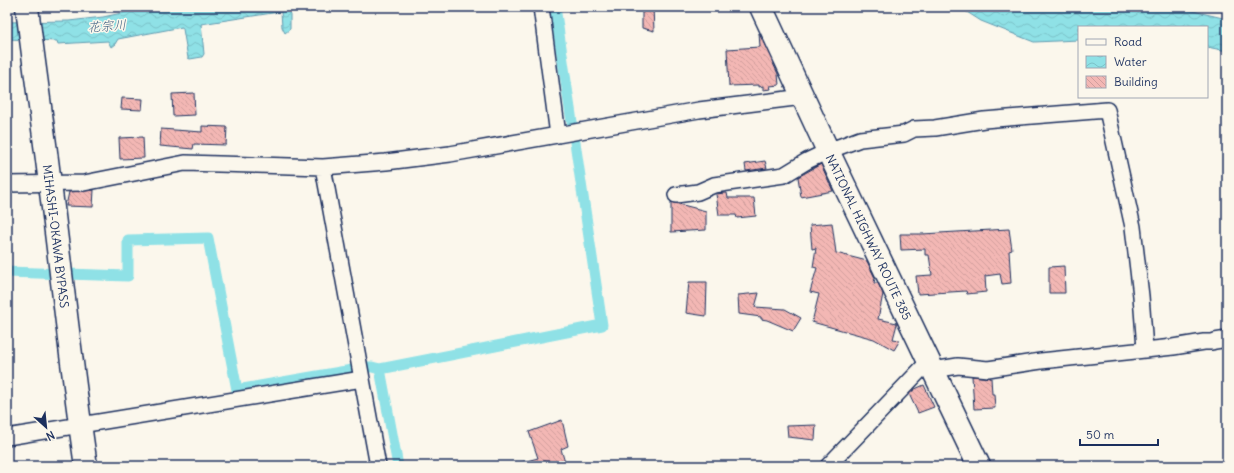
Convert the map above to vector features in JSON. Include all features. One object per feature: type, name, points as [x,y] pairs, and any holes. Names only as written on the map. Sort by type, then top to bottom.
[{"type":"highway","name":"NATIONAL HIGHWAY ROUTE 385","points":[[761,7],[828,151],[979,466]]},
{"type":"highway","name":"MIHASHI-OKAWA BYPASS","points":[[28,13],[30,40],[86,466]]},
{"type":"street","points":[[541,7],[566,134]]},
{"type":"street","points":[[7,184],[84,183],[185,163],[323,167],[386,162],[450,154],[699,110],[803,98]]},
{"type":"street","points":[[676,195],[698,192],[714,185],[784,175],[807,161],[828,151],[860,139],[904,134],[914,129],[935,128],[991,119],[1107,110],[1133,227],[1142,296],[1146,349]]},
{"type":"street","points":[[323,167],[378,466]]},
{"type":"street","points":[[828,466],[931,365],[988,369],[1041,361],[1146,349],[1172,348],[1227,339]]},
{"type":"street","points":[[7,437],[362,379]]},
{"type":"water","name":"花宗川","points":[[150,7],[307,7],[291,10],[290,29],[285,33],[282,27],[281,12],[201,24],[204,54],[202,57],[190,59],[188,58],[182,27],[118,39],[111,47],[108,41],[58,44],[57,41],[7,39],[7,22],[69,21],[103,17]]},
{"type":"water","points":[[959,7],[1176,7],[1227,19],[1227,51],[1208,47],[1208,26],[1078,26],[1078,40],[1034,42],[981,21]]},
{"type":"building","points":[[653,7],[654,31],[642,28],[642,8]]},
{"type":"building","points":[[759,33],[778,74],[779,85],[770,86],[771,89],[763,90],[763,86],[759,87],[759,85],[729,86],[727,49],[760,47]]},
{"type":"building","points":[[194,93],[195,115],[173,116],[172,94]]},
{"type":"building","points":[[122,98],[143,99],[142,110],[121,109]]},
{"type":"building","points":[[202,126],[227,127],[226,145],[194,144],[193,149],[160,146],[161,129],[202,132]]},
{"type":"building","points":[[143,137],[144,158],[120,159],[119,138]]},
{"type":"building","points":[[765,161],[767,168],[746,171],[745,164]]},
{"type":"building","points":[[821,164],[833,191],[801,197],[798,177]]},
{"type":"building","points":[[94,190],[93,207],[66,206],[69,192]]},
{"type":"building","points":[[727,193],[728,198],[754,198],[756,216],[737,218],[736,215],[719,215],[716,194]]},
{"type":"building","points":[[671,202],[706,211],[706,230],[671,232]]},
{"type":"building","points":[[832,223],[836,253],[867,261],[875,278],[874,283],[878,283],[883,294],[878,319],[897,323],[893,339],[900,340],[894,350],[874,339],[812,322],[819,294],[810,292],[817,268],[813,267],[816,248],[812,249],[810,225]]},
{"type":"building","points":[[1009,229],[1012,250],[1009,251],[1011,283],[1002,284],[1000,274],[985,276],[986,292],[967,294],[966,291],[918,294],[916,276],[932,275],[929,255],[925,255],[925,249],[901,250],[900,234]]},
{"type":"building","points":[[1064,266],[1065,293],[1049,293],[1049,267]]},
{"type":"building","points":[[689,282],[707,282],[706,316],[686,313]]},
{"type":"building","points":[[759,293],[755,307],[785,309],[801,318],[793,331],[761,319],[761,317],[739,314],[738,295]]},
{"type":"building","points":[[972,376],[991,378],[995,408],[974,409]]},
{"type":"building","points":[[924,385],[934,407],[918,413],[909,394],[915,389]]},
{"type":"building","points":[[562,420],[568,446],[561,449],[566,466],[520,466],[519,463],[538,458],[529,432]]},
{"type":"building","points":[[816,425],[815,440],[788,437],[787,426]]},
{"type":"waterway","points":[[398,466],[380,369],[602,325],[555,7]]},
{"type":"waterway","points":[[7,272],[128,276],[128,240],[208,238],[237,390],[352,370]]},
{"type":"waterway","points":[[367,367],[380,369]]}]
